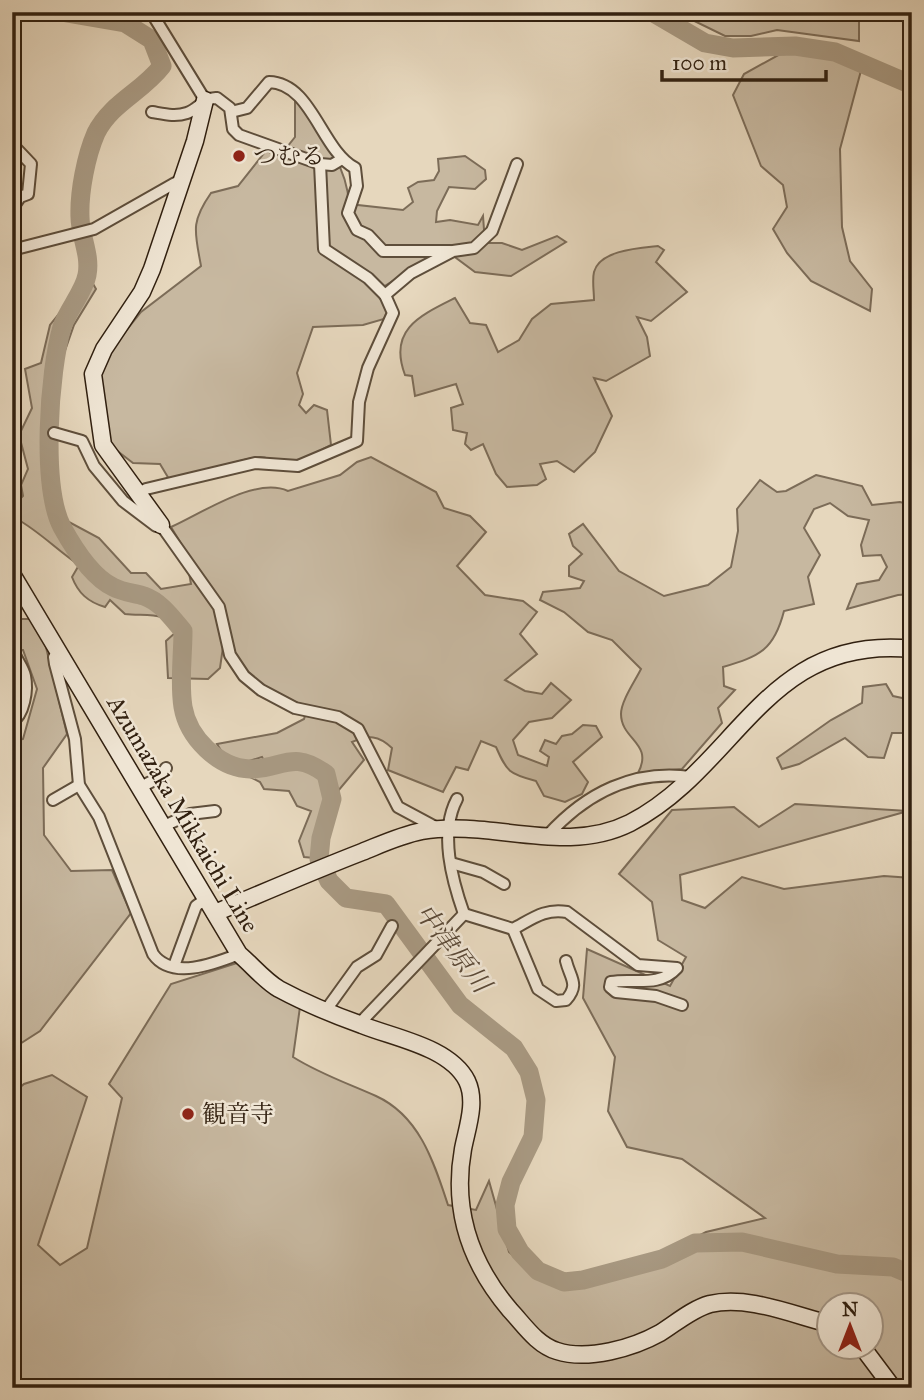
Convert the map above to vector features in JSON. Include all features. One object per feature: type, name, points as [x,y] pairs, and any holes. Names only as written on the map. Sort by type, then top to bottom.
[{"type":"main road","points":[[161,525],[103,445],[93,374],[104,349],[142,292],[180,185],[205,100]]},
{"type":"main road","name":"Azumazaka Mikkaichi Line","points":[[12,574],[239,954],[277,988],[359,1024],[431,1051],[447,1060],[465,1077],[469,1084],[471,1108],[459,1175],[459,1198],[464,1220],[486,1281],[543,1344],[559,1352],[615,1350],[656,1335],[702,1307],[725,1302],[757,1306],[816,1321]]},
{"type":"main road","points":[[215,913],[407,835],[444,829],[580,839],[620,827],[666,800],[767,698],[808,666],[834,656],[870,650],[912,649]]},
{"type":"main road","points":[[874,1362],[893,1388]]},
{"type":"street","points":[[151,12],[205,100]]},
{"type":"street","points":[[231,112],[247,108],[269,82],[277,83],[297,95],[342,159],[355,167],[357,174],[348,213],[356,230],[368,235],[383,251],[453,251],[474,248],[492,231],[517,164]]},
{"type":"street","points":[[12,104],[13,83]]},
{"type":"street","points":[[152,112],[168,115],[186,113],[211,97],[223,101],[231,112],[233,129],[239,135],[320,164],[332,165],[342,159]]},
{"type":"street","points":[[12,144],[31,164],[32,176],[28,194],[20,197],[12,209]]},
{"type":"street","points":[[139,493],[146,489],[255,463],[298,466],[357,441],[359,402],[368,368],[393,313],[385,295],[368,278],[324,249],[320,164]]},
{"type":"street","points":[[12,250],[94,229],[175,183],[180,185]]},
{"type":"street","points":[[385,295],[411,273],[453,251]]},
{"type":"street","points":[[54,433],[82,441],[94,466],[123,501],[156,526],[161,525],[219,607],[230,655],[244,676],[261,690],[295,708],[338,716],[358,729],[398,807],[444,829]]},
{"type":"street","points":[[12,616],[15,621],[14,652],[25,674],[26,688],[24,703],[15,723],[12,722]]},
{"type":"street","points":[[60,652],[54,657],[64,709],[73,729],[79,785],[99,817],[153,954],[158,961],[174,966],[202,967],[239,954]]},
{"type":"street","points":[[141,787],[160,777],[166,768]]},
{"type":"street","points":[[548,835],[567,814],[596,792],[660,774],[691,777]]},
{"type":"street","points":[[53,800],[79,785]]},
{"type":"street","points":[[457,799],[444,829],[464,914]]},
{"type":"street","points":[[164,826],[190,814],[215,811]]},
{"type":"street","points":[[451,863],[483,872],[503,884]]},
{"type":"street","points":[[174,966],[196,906],[207,898]]},
{"type":"street","points":[[464,914],[513,929],[542,912],[553,909],[567,912],[638,965],[677,968],[647,983],[621,980],[611,982],[610,987],[616,992],[656,996],[681,1005]]},
{"type":"street","points":[[359,1024],[464,914]]},
{"type":"street","points":[[326,1010],[363,961],[376,955],[392,926]]},
{"type":"street","points":[[513,929],[538,989],[555,1001],[566,1000],[574,988],[574,977],[566,961]]},
{"type":"street","points":[[350,976],[353,956]]},
{"type":"shaded area","points":[[676,12],[859,12],[859,41],[777,30],[751,36],[725,36]]},
{"type":"shaded area","points":[[791,48],[822,48],[863,63],[840,149],[842,227],[850,261],[872,289],[870,311],[811,281],[787,253],[773,229],[787,207],[783,185],[761,166],[733,95],[744,74]]},
{"type":"shaded area","points":[[295,99],[322,135],[337,161],[347,189],[349,204],[403,210],[413,202],[408,188],[418,182],[434,180],[439,171],[438,159],[465,156],[485,170],[486,179],[475,189],[449,187],[437,211],[436,222],[450,220],[478,225],[483,216],[485,243],[502,243],[522,250],[557,236],[566,242],[511,276],[475,272],[444,249],[385,286],[382,296],[388,310],[384,319],[363,325],[313,327],[297,373],[303,394],[299,405],[306,413],[314,405],[327,410],[331,445],[294,462],[260,457],[169,479],[160,464],[133,463],[107,443],[99,374],[110,351],[141,312],[201,266],[197,220],[211,193],[238,186],[265,152],[287,147],[295,137]]},
{"type":"shaded area","points":[[658,246],[664,250],[656,262],[687,292],[651,321],[637,317],[647,337],[650,356],[606,381],[594,378],[612,416],[595,452],[574,472],[557,461],[540,464],[546,479],[537,485],[507,487],[496,474],[483,444],[471,450],[465,444],[467,433],[453,430],[451,408],[463,404],[456,384],[415,396],[412,376],[405,375],[401,347],[410,326],[430,311],[455,298],[470,323],[486,325],[498,352],[519,340],[532,319],[551,304],[594,300],[594,272],[604,259],[621,252]]},
{"type":"shaded area","points":[[92,282],[96,289],[74,325],[61,362],[56,405],[57,456],[45,484],[54,514],[99,538],[131,573],[146,573],[161,589],[191,584],[185,550],[171,527],[244,492],[260,488],[288,491],[340,475],[357,462],[371,457],[436,492],[444,508],[470,516],[486,532],[457,566],[485,595],[523,601],[537,612],[520,634],[537,654],[505,680],[525,691],[542,694],[551,683],[571,700],[552,718],[529,722],[513,740],[518,755],[547,766],[549,757],[540,751],[545,740],[556,744],[562,736],[572,734],[583,725],[596,726],[602,737],[573,762],[588,782],[582,794],[565,802],[544,796],[536,781],[510,771],[496,747],[481,741],[468,770],[456,767],[443,792],[388,770],[392,748],[378,739],[363,738],[352,742],[364,760],[322,810],[314,858],[304,857],[299,841],[311,811],[297,806],[289,791],[264,789],[260,782],[252,778],[269,770],[262,757],[243,763],[227,760],[217,744],[277,733],[304,719],[308,706],[282,697],[263,686],[223,647],[220,668],[208,679],[168,678],[166,641],[175,633],[168,620],[155,616],[125,614],[110,600],[105,607],[89,600],[77,588],[72,577],[79,565],[17,519],[13,506],[23,496],[21,485],[28,469],[19,435],[32,408],[25,369],[41,363],[50,325],[66,305],[72,291]]},
{"type":"shaded area","points":[[816,475],[862,486],[872,505],[900,502],[912,505],[912,594],[898,595],[847,609],[857,584],[879,580],[887,567],[881,555],[863,556],[861,545],[869,520],[848,516],[830,503],[814,509],[804,528],[820,555],[808,577],[814,604],[784,611],[775,635],[764,650],[723,667],[724,686],[735,690],[718,708],[722,723],[682,769],[638,773],[642,763],[640,748],[622,723],[621,714],[626,697],[641,669],[612,640],[588,632],[564,612],[540,600],[543,592],[580,588],[584,581],[569,576],[569,566],[582,554],[573,546],[569,534],[583,524],[619,571],[664,596],[708,585],[731,567],[738,531],[737,509],[760,480],[777,492],[786,491]]},
{"type":"shaded area","points":[[12,619],[30,619],[44,639],[67,734],[43,768],[44,835],[71,871],[112,870],[131,913],[40,1031],[12,1049],[12,742],[23,739],[37,689],[23,650],[12,650]]},
{"type":"shaded area","points":[[886,684],[893,696],[912,700],[912,733],[892,733],[884,758],[868,757],[845,738],[799,764],[782,769],[777,758],[831,720],[862,703],[863,687]]},
{"type":"shaded area","points":[[795,804],[908,811],[680,875],[682,900],[705,908],[742,877],[784,889],[884,876],[912,878],[912,1388],[12,1388],[12,1094],[24,1084],[52,1075],[87,1097],[38,1245],[60,1265],[87,1248],[122,1098],[109,1084],[171,984],[240,962],[300,1007],[293,1057],[376,1096],[404,1116],[431,1157],[448,1205],[476,1210],[489,1181],[509,1252],[542,1280],[570,1289],[628,1273],[706,1232],[765,1218],[682,1159],[627,1147],[608,1111],[615,1057],[583,998],[587,949],[670,986],[686,957],[658,940],[652,902],[619,874],[672,810],[734,807],[759,827]]},
{"type":"waterway","name":"中津原川","points":[[61,12],[125,23],[152,40],[162,66],[102,123],[92,142],[86,163],[80,217],[88,268],[83,288],[62,327],[57,347],[49,428],[51,485],[62,527],[77,552],[98,576],[117,589],[156,602],[183,631],[183,707],[191,729],[206,749],[238,767],[261,768],[296,761],[326,774],[332,799],[321,838],[319,859],[329,881],[346,898],[386,904],[460,1005],[514,1048],[529,1072],[536,1100],[533,1137],[511,1182],[505,1205],[507,1229],[520,1252],[538,1271],[564,1282],[583,1280],[662,1259],[695,1243],[742,1242],[837,1264],[893,1267],[912,1275]]},
{"type":"waterway","points":[[652,12],[705,43],[733,48],[795,46],[835,52],[912,85]]},
{"type":"place","name":"つむる","points":[[239,156]]},
{"type":"place","name":"観音寺","points":[[188,1114]]}]
